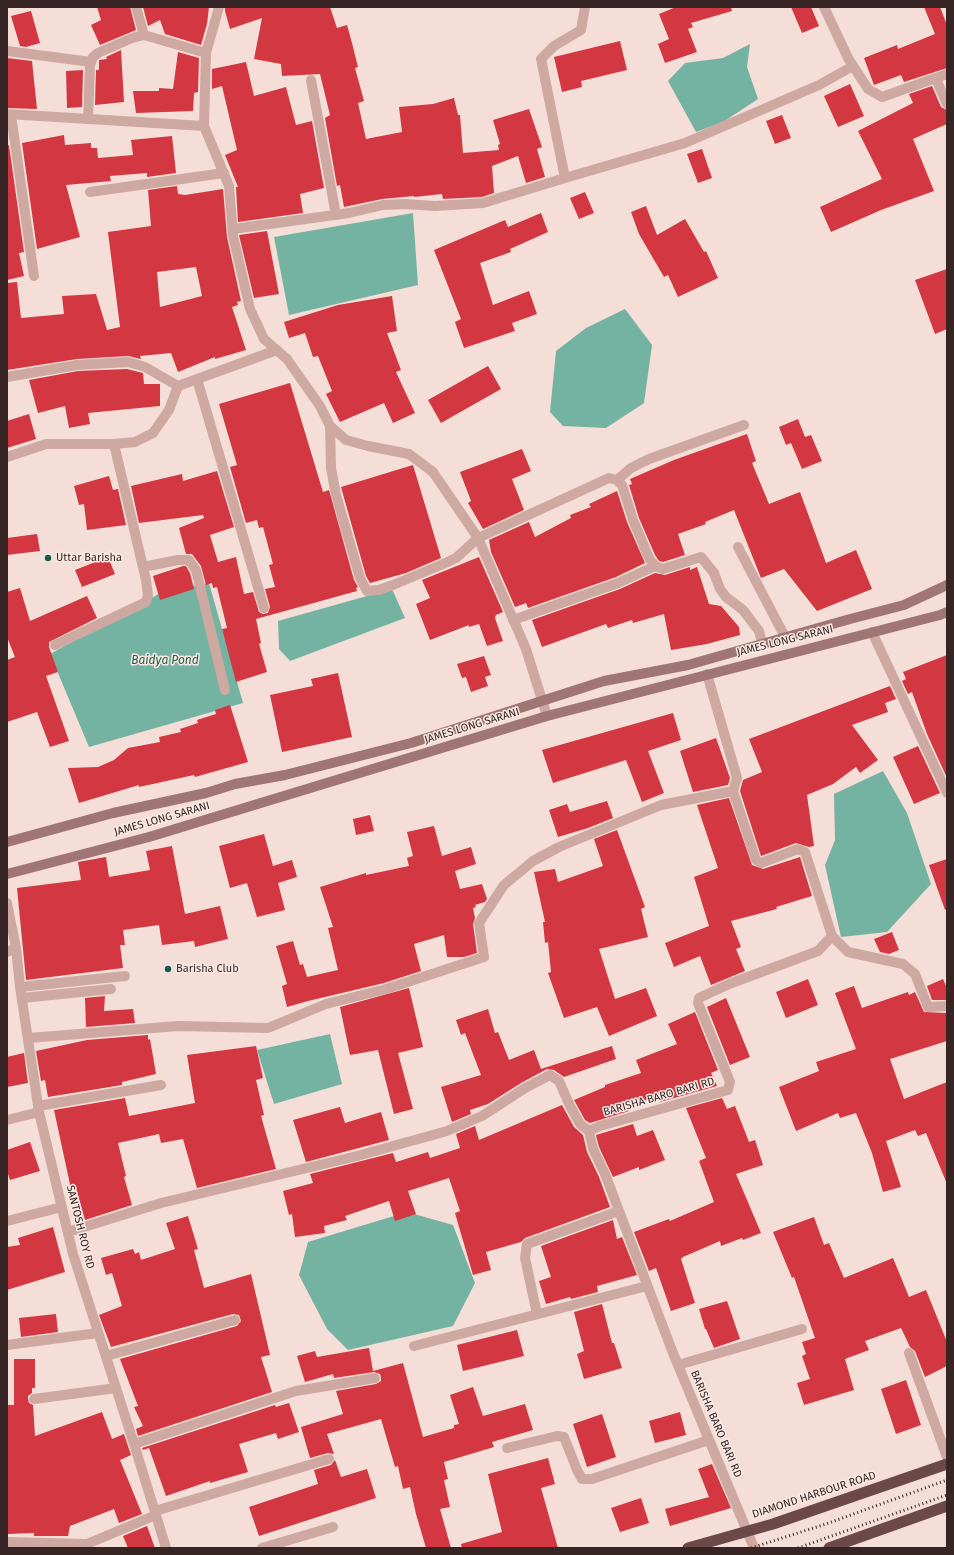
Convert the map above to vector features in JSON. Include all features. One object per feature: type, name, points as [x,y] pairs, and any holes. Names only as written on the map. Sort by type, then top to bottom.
[{"type":"highway","name":"DIAMOND HARBOUR ROAD","points":[[688,1548],[747,1531],[947,1464]]},
{"type":"highway","points":[[829,1548],[947,1506]]},
{"type":"main road","points":[[7,842],[113,813],[206,793],[235,784],[285,775],[411,743],[604,681],[688,665],[785,636],[904,605],[947,584]]},
{"type":"main road","name":"JAMES LONG SARANI","points":[[7,874],[149,836],[547,716],[947,612]]},
{"type":"main road","points":[[475,722],[480,736]]},
{"type":"street","points":[[136,7],[144,35]]},
{"type":"street","points":[[218,7],[206,53],[204,126],[229,186],[233,229],[250,309],[264,339],[287,359],[320,406],[330,426],[346,440],[409,454],[433,472],[478,538],[526,649],[547,716]]},
{"type":"street","points":[[565,178],[541,59],[554,46],[581,30],[584,7]]},
{"type":"street","points":[[824,7],[853,66],[868,89],[882,97],[947,74]]},
{"type":"street","points":[[88,119],[91,62],[93,57],[98,53],[132,38],[144,35],[206,53]]},
{"type":"street","points":[[7,51],[91,62]]},
{"type":"street","points":[[233,229],[336,215],[390,205],[405,204],[435,206],[483,203],[685,143],[819,85],[853,66]]},
{"type":"street","points":[[936,79],[947,104]]},
{"type":"street","points":[[311,80],[336,215]]},
{"type":"street","points":[[34,276],[9,115],[204,126]]},
{"type":"street","points":[[90,192],[224,173]]},
{"type":"street","points":[[7,457],[46,444],[114,444],[135,442],[153,433],[169,410],[178,386],[277,350]]},
{"type":"street","points":[[7,377],[77,365],[128,362],[145,367],[178,386]]},
{"type":"street","points":[[197,379],[264,608]]},
{"type":"street","points":[[617,480],[631,468],[648,459],[744,425]]},
{"type":"street","points":[[330,426],[331,468],[336,495],[360,578],[367,591],[393,585],[456,558],[478,538],[609,478],[617,480],[622,485],[633,520],[649,558],[655,566],[663,569],[701,557],[714,573],[720,589],[726,597],[743,610],[760,631],[762,643]]},
{"type":"street","points":[[55,645],[146,602],[148,595],[143,567],[114,444]]},
{"type":"street","points":[[738,547],[785,636]]},
{"type":"street","points":[[143,567],[178,560],[189,560],[196,570],[225,690]]},
{"type":"street","points":[[513,620],[618,583],[655,566]]},
{"type":"street","points":[[872,632],[947,793]]},
{"type":"street","points":[[707,674],[737,778],[732,791],[756,860],[760,863],[798,849],[805,852],[832,936],[848,952],[904,964],[915,974],[928,1007],[947,1006]]},
{"type":"street","points":[[29,1038],[178,1026],[268,1028],[326,1004],[386,989],[478,960],[484,957],[479,923],[504,885],[533,861],[559,847],[661,805],[732,791]]},
{"type":"street","name":"SANTOSH ROY RD","points":[[7,903],[12,950],[29,1038],[39,1109],[73,1254],[166,1548]]},
{"type":"street","name":"BARISHA BARO BARI RD","points":[[754,1548],[678,1365],[605,1174],[593,1149],[589,1131],[600,1126],[728,1090],[730,1082],[698,1003],[699,998],[729,984],[818,951],[832,936]]},
{"type":"street","points":[[20,987],[125,976]]},
{"type":"street","points":[[22,998],[111,989]]},
{"type":"street","points":[[68,1232],[161,1203],[357,1156],[447,1131],[482,1116],[525,1088],[550,1075],[559,1081],[576,1118],[580,1124],[589,1131]]},
{"type":"street","points":[[7,1120],[39,1109],[161,1085]]},
{"type":"street","points":[[7,1221],[62,1207]]},
{"type":"street","points":[[537,1314],[525,1258],[527,1244],[619,1211]]},
{"type":"street","points":[[414,1346],[647,1286]]},
{"type":"street","points":[[106,1356],[234,1320]]},
{"type":"street","points":[[678,1365],[802,1329]]},
{"type":"street","points":[[7,1345],[98,1333]]},
{"type":"street","points":[[909,1353],[947,1457]]},
{"type":"street","points":[[134,1444],[296,1391],[375,1378]]},
{"type":"street","points":[[34,1399],[116,1388]]},
{"type":"street","points":[[506,1448],[557,1436],[564,1437],[576,1470],[582,1479],[592,1479],[709,1440]]},
{"type":"street","points":[[7,1542],[87,1544],[155,1513],[329,1459]]},
{"type":"street","points":[[262,1548],[332,1527]]},
{"type":"water","points":[[750,44],[747,67],[758,99],[723,122],[696,132],[668,81],[685,63],[723,58]]},
{"type":"water","points":[[413,213],[418,285],[289,315],[274,237]]},
{"type":"water","points":[[625,309],[652,345],[644,403],[606,428],[563,426],[550,412],[556,351],[586,328]]},
{"type":"water","name":"Baidya Pond","points":[[209,583],[243,703],[89,747],[50,654],[164,591]]},
{"type":"water","points":[[392,589],[405,618],[290,661],[279,649],[278,621]]},
{"type":"water","points":[[883,771],[907,813],[931,884],[887,932],[841,937],[825,865],[835,840],[834,794]]},
{"type":"water","points":[[330,1034],[342,1084],[274,1104],[257,1050]]},
{"type":"water","points":[[407,1212],[453,1225],[475,1283],[453,1326],[348,1350],[327,1329],[299,1275],[308,1242]]},
{"type":"building","points":[[97,7],[130,7],[136,30],[100,45],[91,25],[101,20]]},
{"type":"building","points":[[143,7],[209,7],[207,24],[201,45],[165,34],[160,20],[148,26]]},
{"type":"building","points":[[225,7],[330,7],[337,28],[347,25],[352,43],[358,67],[355,68],[364,101],[358,103],[366,139],[402,132],[399,107],[433,104],[454,98],[458,115],[460,115],[463,153],[499,150],[498,145],[500,144],[493,120],[529,109],[542,147],[537,149],[545,177],[526,183],[518,156],[492,166],[494,193],[482,197],[443,199],[442,194],[414,196],[382,199],[344,207],[340,185],[337,186],[325,118],[330,115],[320,74],[282,76],[281,64],[254,59],[262,18],[230,29]]},
{"type":"building","points":[[676,7],[731,7],[732,11],[691,23],[693,27],[688,29],[697,52],[665,63],[658,44],[669,39],[659,14]]},
{"type":"building","points":[[791,7],[811,7],[819,26],[802,33]]},
{"type":"building","points":[[924,7],[940,7],[947,25],[947,68],[904,82],[901,75],[874,85],[864,58],[897,45],[898,49],[935,34]]},
{"type":"building","points":[[31,11],[40,43],[26,47],[20,46],[11,16]]},
{"type":"building","points":[[620,41],[627,70],[581,81],[582,87],[562,92],[554,57]]},
{"type":"building","points":[[121,50],[124,102],[95,105],[96,70],[99,70],[99,60],[107,59],[106,57]]},
{"type":"building","points":[[178,52],[199,58],[198,92],[194,93],[193,111],[136,113],[133,91],[159,91],[159,88],[173,89]]},
{"type":"building","points":[[7,58],[32,61],[37,109],[7,108]]},
{"type":"building","points":[[246,62],[254,96],[286,87],[296,125],[312,121],[324,188],[300,194],[303,213],[238,222],[236,187],[238,187],[225,155],[237,150],[222,86],[212,89],[212,69]]},
{"type":"building","points":[[83,70],[82,107],[67,108],[66,71]]},
{"type":"building","points":[[850,84],[864,116],[838,127],[824,96]]},
{"type":"building","points":[[932,86],[941,107],[947,110],[947,124],[913,139],[934,191],[881,210],[831,232],[820,207],[882,179],[858,131],[913,103],[909,94]]},
{"type":"building","points":[[782,115],[791,138],[775,144],[766,121]]},
{"type":"building","points":[[64,135],[65,145],[91,143],[91,148],[97,148],[98,158],[133,155],[131,140],[172,136],[176,173],[147,177],[147,173],[110,176],[111,181],[66,185],[80,237],[37,249],[22,143]]},
{"type":"building","points":[[9,145],[24,252],[19,253],[24,276],[7,280],[7,146]]},
{"type":"building","points":[[702,149],[712,178],[698,183],[687,154]]},
{"type":"building","points":[[177,186],[178,194],[185,195],[223,189],[227,237],[241,301],[237,302],[238,305],[232,307],[246,350],[215,359],[215,357],[178,372],[171,353],[140,356],[141,359],[128,356],[77,359],[7,370],[7,283],[17,282],[21,318],[64,314],[62,296],[96,294],[107,330],[120,327],[108,232],[151,226],[148,190]],"holes":[[[196,267],[202,296],[160,307],[157,272]]]},
{"type":"building","points":[[585,192],[594,213],[579,219],[570,198]]},
{"type":"building","points":[[646,206],[657,235],[685,219],[704,252],[706,251],[718,278],[678,297],[668,275],[664,277],[639,234],[631,212]]},
{"type":"building","points":[[541,213],[548,232],[510,249],[511,252],[480,263],[493,305],[529,291],[537,314],[512,323],[515,331],[464,348],[455,322],[461,319],[434,250],[505,220],[508,227]]},
{"type":"building","points":[[267,231],[279,294],[254,298],[239,235]]},
{"type":"building","points":[[947,269],[947,329],[935,334],[915,280]]},
{"type":"building","points":[[392,296],[397,331],[387,333],[401,370],[396,372],[415,413],[393,423],[384,403],[340,422],[326,394],[332,391],[318,356],[313,357],[305,333],[289,338],[284,322],[338,305]]},
{"type":"building","points":[[488,366],[501,389],[441,423],[428,400]]},
{"type":"building","points":[[127,369],[143,373],[144,384],[160,384],[160,406],[88,413],[90,424],[69,428],[65,406],[38,413],[29,380],[78,371]]},
{"type":"building","points":[[290,383],[323,492],[329,490],[354,580],[358,587],[356,588],[357,591],[256,619],[261,643],[259,644],[267,672],[236,682],[222,629],[227,628],[217,587],[213,588],[212,583],[206,585],[201,566],[192,554],[186,554],[179,528],[204,518],[203,515],[139,523],[131,486],[182,474],[183,481],[217,471],[234,527],[210,535],[218,562],[236,557],[244,594],[253,592],[259,612],[263,614],[268,613],[270,607],[265,589],[275,587],[269,565],[273,564],[263,527],[259,528],[257,520],[246,523],[230,467],[237,465],[219,404]]},
{"type":"building","points":[[29,414],[36,439],[7,448],[7,421]]},
{"type":"building","points":[[798,419],[805,437],[811,435],[822,461],[802,469],[791,443],[786,445],[779,427]]},
{"type":"building","points":[[747,434],[756,461],[752,463],[769,504],[800,492],[826,563],[856,550],[872,589],[817,611],[784,569],[761,578],[734,510],[705,522],[706,524],[678,534],[685,555],[663,562],[659,561],[639,518],[629,485],[632,484],[630,479],[674,460]]},
{"type":"building","points":[[522,449],[531,471],[512,479],[524,510],[483,529],[468,503],[471,501],[460,472]]},
{"type":"building","points":[[413,465],[441,558],[406,573],[370,583],[366,576],[341,487]]},
{"type":"building","points":[[109,476],[113,490],[118,489],[126,525],[87,530],[84,504],[79,505],[74,486]]},
{"type":"building","points":[[617,491],[627,522],[645,563],[616,577],[528,608],[526,603],[515,607],[491,552],[489,540],[529,522],[535,537],[571,518],[570,515],[591,507],[589,504]]},
{"type":"building","points":[[37,534],[40,551],[7,555],[7,538]]},
{"type":"building","points":[[108,557],[115,574],[82,587],[75,570]]},
{"type":"building","points":[[479,557],[503,612],[496,615],[495,618],[503,641],[487,646],[479,624],[469,627],[469,625],[430,640],[416,604],[430,598],[422,580]]},
{"type":"building","points":[[186,566],[190,573],[194,589],[160,600],[153,576]]},
{"type":"building","points":[[690,567],[690,570],[697,567],[709,604],[721,606],[739,627],[740,635],[707,644],[671,650],[664,614],[633,623],[632,620],[608,628],[606,624],[542,647],[532,620],[620,589],[655,573],[665,575]]},
{"type":"building","points":[[20,588],[30,621],[87,596],[97,618],[49,642],[49,647],[58,672],[46,676],[69,741],[50,747],[37,712],[7,722],[7,660],[15,657],[7,637],[7,592]]},
{"type":"building","points":[[947,655],[947,778],[927,734],[912,692],[908,694],[902,681],[906,679],[903,672]]},
{"type":"building","points":[[484,656],[491,675],[485,677],[488,686],[471,692],[466,677],[462,678],[457,664]]},
{"type":"building","points":[[338,673],[352,737],[282,752],[270,695],[313,686],[311,679]]},
{"type":"building","points":[[890,686],[896,699],[885,703],[888,712],[852,725],[878,760],[860,773],[856,767],[833,784],[807,795],[814,846],[809,847],[796,843],[761,856],[740,791],[743,780],[762,772],[749,739]]},
{"type":"building","points":[[230,705],[248,762],[195,777],[194,775],[139,787],[139,785],[79,803],[68,768],[98,767],[114,760],[128,748],[160,742],[159,737],[181,732],[180,729],[198,723],[197,720],[216,714],[215,710]]},
{"type":"building","points":[[673,713],[681,740],[648,751],[664,793],[642,802],[626,760],[553,783],[542,750]]},
{"type":"building","points":[[716,738],[730,778],[728,785],[693,792],[680,751]]},
{"type":"building","points":[[918,746],[940,793],[914,804],[893,757]]},
{"type":"building","points":[[729,798],[752,865],[763,869],[800,857],[812,896],[776,907],[777,909],[731,921],[741,947],[736,949],[745,971],[711,985],[700,956],[674,967],[665,943],[709,926],[694,877],[718,868],[697,805]]},
{"type":"building","points":[[607,801],[613,818],[588,828],[558,837],[549,810],[567,804],[570,812]]},
{"type":"building","points":[[370,815],[374,831],[356,835],[353,819]]},
{"type":"building","points":[[434,826],[442,856],[471,847],[476,864],[455,871],[460,889],[482,884],[487,899],[485,902],[475,905],[476,907],[473,908],[475,918],[473,924],[477,953],[464,957],[447,957],[444,935],[414,944],[421,971],[384,983],[287,1007],[282,986],[287,984],[276,946],[293,941],[300,965],[303,964],[307,977],[338,970],[328,928],[333,927],[320,887],[366,873],[366,875],[409,866],[407,858],[413,856],[407,832]]},
{"type":"building","points":[[617,830],[645,907],[641,909],[648,937],[599,949],[615,999],[646,988],[657,1016],[609,1036],[597,1007],[564,1018],[548,973],[551,972],[548,942],[545,943],[543,922],[545,922],[534,872],[555,869],[558,882],[603,866],[594,839]]},
{"type":"building","points":[[264,834],[273,866],[292,860],[297,877],[278,883],[285,910],[257,917],[247,883],[230,888],[219,846]]},
{"type":"building","points":[[172,846],[185,914],[220,906],[228,939],[195,947],[194,941],[162,945],[159,925],[123,930],[125,945],[120,945],[123,968],[26,980],[17,888],[81,880],[78,862],[106,857],[109,877],[150,870],[146,851]]},
{"type":"building","points":[[947,859],[947,909],[945,910],[929,865]]},
{"type":"building","points":[[892,932],[899,950],[889,954],[880,952],[874,939]]},
{"type":"building","points":[[808,979],[818,1005],[786,1018],[776,992]]},
{"type":"building","points":[[943,979],[947,988],[947,1000],[932,1000],[927,986]]},
{"type":"building","points":[[854,986],[862,1008],[908,992],[909,995],[915,992],[924,1012],[947,1013],[947,1041],[890,1059],[904,1099],[947,1082],[947,1184],[926,1133],[918,1136],[915,1130],[886,1141],[901,1187],[883,1192],[872,1153],[856,1113],[840,1118],[838,1113],[796,1131],[779,1087],[819,1071],[816,1062],[856,1049],[835,993]]},
{"type":"building","points":[[409,988],[423,1047],[398,1053],[413,1109],[394,1114],[378,1050],[350,1055],[340,1007]]},
{"type":"building","points":[[105,996],[104,1011],[133,1009],[135,1023],[86,1027],[85,998]]},
{"type":"building","points":[[726,998],[750,1057],[730,1065],[707,1007]]},
{"type":"building","points":[[488,1009],[495,1033],[498,1032],[509,1060],[534,1050],[541,1069],[612,1046],[616,1059],[564,1077],[554,1070],[547,1069],[521,1083],[488,1104],[470,1110],[471,1114],[452,1122],[441,1087],[481,1075],[465,1033],[461,1035],[456,1020]]},
{"type":"building","points":[[695,1012],[718,1070],[711,1073],[717,1086],[660,1102],[657,1096],[627,1107],[629,1111],[590,1123],[585,1120],[574,1100],[605,1087],[605,1085],[641,1073],[636,1060],[677,1044],[668,1024]]},
{"type":"building","points":[[148,1035],[156,1074],[122,1082],[122,1085],[48,1097],[45,1080],[41,1081],[36,1051],[87,1040]]},
{"type":"building","points":[[256,1046],[263,1078],[256,1080],[264,1115],[261,1116],[276,1169],[197,1188],[183,1139],[161,1143],[159,1134],[118,1143],[126,1176],[124,1177],[132,1205],[85,1220],[76,1188],[71,1189],[54,1110],[125,1098],[129,1116],[195,1103],[187,1055]]},
{"type":"building","points":[[24,1053],[28,1083],[7,1087],[7,1057]]},
{"type":"building","points":[[722,1098],[727,1109],[735,1106],[749,1142],[755,1140],[763,1165],[736,1174],[761,1233],[721,1246],[720,1241],[683,1257],[681,1259],[695,1303],[671,1311],[656,1268],[649,1271],[634,1232],[669,1219],[670,1221],[714,1202],[699,1161],[706,1158],[686,1108]]},
{"type":"building","points":[[562,1105],[574,1127],[583,1135],[587,1152],[599,1177],[610,1207],[525,1238],[521,1242],[486,1252],[491,1270],[473,1275],[455,1213],[460,1211],[449,1178],[408,1191],[416,1214],[395,1221],[389,1201],[345,1216],[347,1220],[324,1226],[325,1233],[295,1237],[292,1214],[289,1215],[283,1191],[313,1183],[310,1174],[393,1153],[396,1162],[428,1152],[430,1158],[460,1148],[456,1134],[475,1126],[479,1140]]},
{"type":"building","points":[[340,1107],[345,1123],[381,1112],[389,1140],[306,1162],[293,1120]]},
{"type":"building","points":[[633,1124],[637,1136],[653,1130],[665,1160],[639,1170],[639,1167],[613,1177],[599,1147],[596,1135]]},
{"type":"building","points":[[30,1142],[40,1171],[10,1180],[7,1171],[7,1150]]},
{"type":"building","points":[[188,1216],[198,1249],[194,1250],[204,1288],[251,1274],[270,1355],[261,1357],[272,1392],[138,1436],[136,1429],[143,1426],[134,1407],[138,1406],[120,1359],[237,1326],[241,1321],[239,1315],[233,1314],[111,1347],[99,1315],[122,1306],[112,1273],[106,1275],[101,1258],[133,1249],[135,1254],[139,1252],[141,1260],[175,1249],[166,1223]]},
{"type":"building","points":[[814,1217],[824,1245],[829,1243],[844,1278],[893,1258],[909,1297],[926,1290],[947,1342],[947,1366],[925,1377],[915,1351],[910,1347],[901,1328],[865,1341],[869,1350],[845,1359],[854,1390],[804,1405],[797,1383],[810,1379],[802,1356],[806,1354],[802,1342],[815,1338],[794,1277],[792,1278],[773,1232]]},
{"type":"building","points":[[613,1220],[617,1239],[622,1237],[637,1275],[597,1286],[598,1292],[571,1299],[570,1297],[546,1304],[539,1281],[551,1277],[541,1246]]},
{"type":"building","points":[[53,1227],[65,1272],[7,1290],[7,1247],[20,1245],[18,1238]]},
{"type":"building","points":[[727,1301],[740,1339],[714,1348],[705,1329],[699,1309]]},
{"type":"building","points":[[602,1304],[612,1343],[614,1343],[622,1368],[584,1379],[577,1354],[584,1351],[574,1312]]},
{"type":"building","points":[[56,1314],[58,1332],[21,1337],[19,1318]]},
{"type":"building","points":[[517,1330],[524,1356],[463,1371],[457,1345]]},
{"type":"building","points":[[369,1348],[373,1371],[403,1363],[423,1437],[454,1428],[454,1425],[459,1424],[450,1395],[473,1387],[483,1416],[525,1404],[533,1430],[492,1442],[494,1447],[444,1462],[448,1479],[444,1480],[450,1507],[440,1509],[451,1548],[426,1548],[410,1487],[403,1489],[398,1466],[395,1467],[381,1419],[327,1434],[334,1454],[328,1453],[310,1458],[301,1427],[343,1414],[336,1391],[376,1384],[381,1381],[381,1377],[380,1374],[374,1372],[334,1378],[333,1374],[305,1382],[297,1356],[315,1351],[317,1357]]},
{"type":"building","points":[[14,1359],[35,1359],[35,1388],[32,1388],[32,1393],[28,1396],[28,1399],[29,1403],[33,1405],[35,1436],[102,1412],[112,1439],[124,1434],[131,1455],[120,1460],[142,1514],[119,1523],[114,1509],[70,1526],[68,1536],[34,1536],[34,1533],[7,1534],[7,1405],[14,1405]]},
{"type":"building","points":[[906,1380],[921,1425],[896,1434],[881,1389]]},
{"type":"building","points":[[289,1403],[299,1432],[278,1439],[276,1433],[239,1444],[248,1472],[210,1483],[210,1481],[166,1496],[149,1448],[143,1450],[142,1448],[275,1405],[276,1407]]},
{"type":"building","points":[[680,1412],[686,1435],[655,1443],[649,1421]]},
{"type":"building","points":[[602,1414],[616,1457],[587,1467],[573,1424]]},
{"type":"building","points":[[548,1458],[555,1484],[541,1488],[558,1548],[462,1548],[461,1544],[502,1532],[488,1474]]},
{"type":"building","points":[[335,1460],[341,1477],[367,1469],[376,1498],[259,1536],[249,1507],[318,1484],[314,1470],[331,1465]]},
{"type":"building","points":[[712,1464],[731,1508],[670,1526],[665,1509],[709,1497],[698,1469]]},
{"type":"building","points":[[641,1498],[649,1523],[620,1532],[611,1508]]},
{"type":"building","points":[[147,1526],[155,1548],[128,1548],[123,1536]]},
{"type":"railway","points":[[751,1548],[826,1524],[947,1480]]},
{"type":"railway","points":[[798,1548],[947,1495]]},
{"type":"place","name":"Uttar Barisha","points":[[48,558]]},
{"type":"place","name":"Barisha Club","points":[[168,969]]}]
